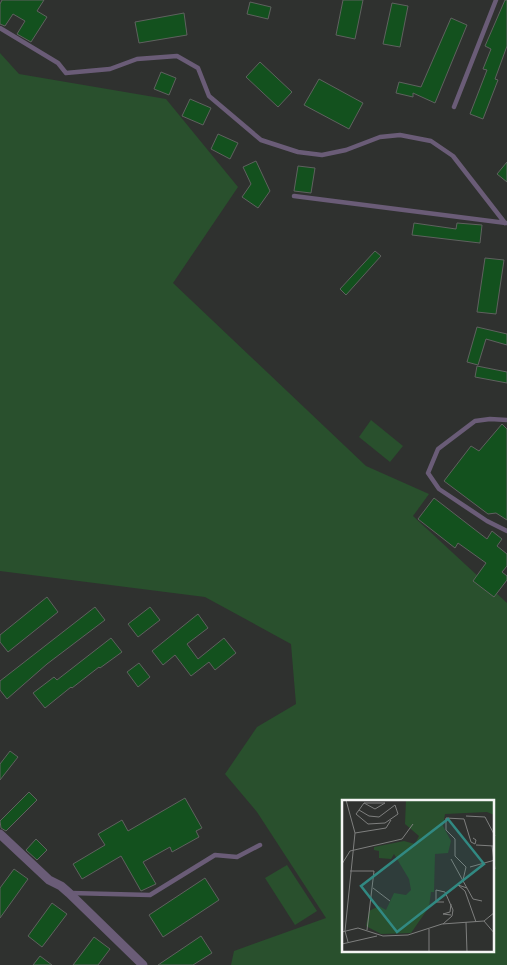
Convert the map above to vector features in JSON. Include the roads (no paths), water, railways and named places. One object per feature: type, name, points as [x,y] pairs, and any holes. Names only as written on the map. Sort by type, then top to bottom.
[{"type":"street","points":[[0,834],[49,880],[61,886],[69,893],[143,965]]},
{"type":"lane","points":[[454,107],[496,0]]},
{"type":"lane","points":[[0,28],[58,63],[66,73],[110,68],[136,60],[177,56],[198,68],[209,96],[261,140],[298,152],[322,155],[346,150],[380,137],[400,135],[432,140],[452,156],[506,223]]},
{"type":"lane","points":[[294,196],[506,223]]},
{"type":"lane","points":[[507,420],[490,419],[475,421],[438,449],[428,473],[439,489],[487,521],[507,531]]},
{"type":"lane","points":[[69,893],[150,895],[215,855],[237,858],[260,845]]}]
